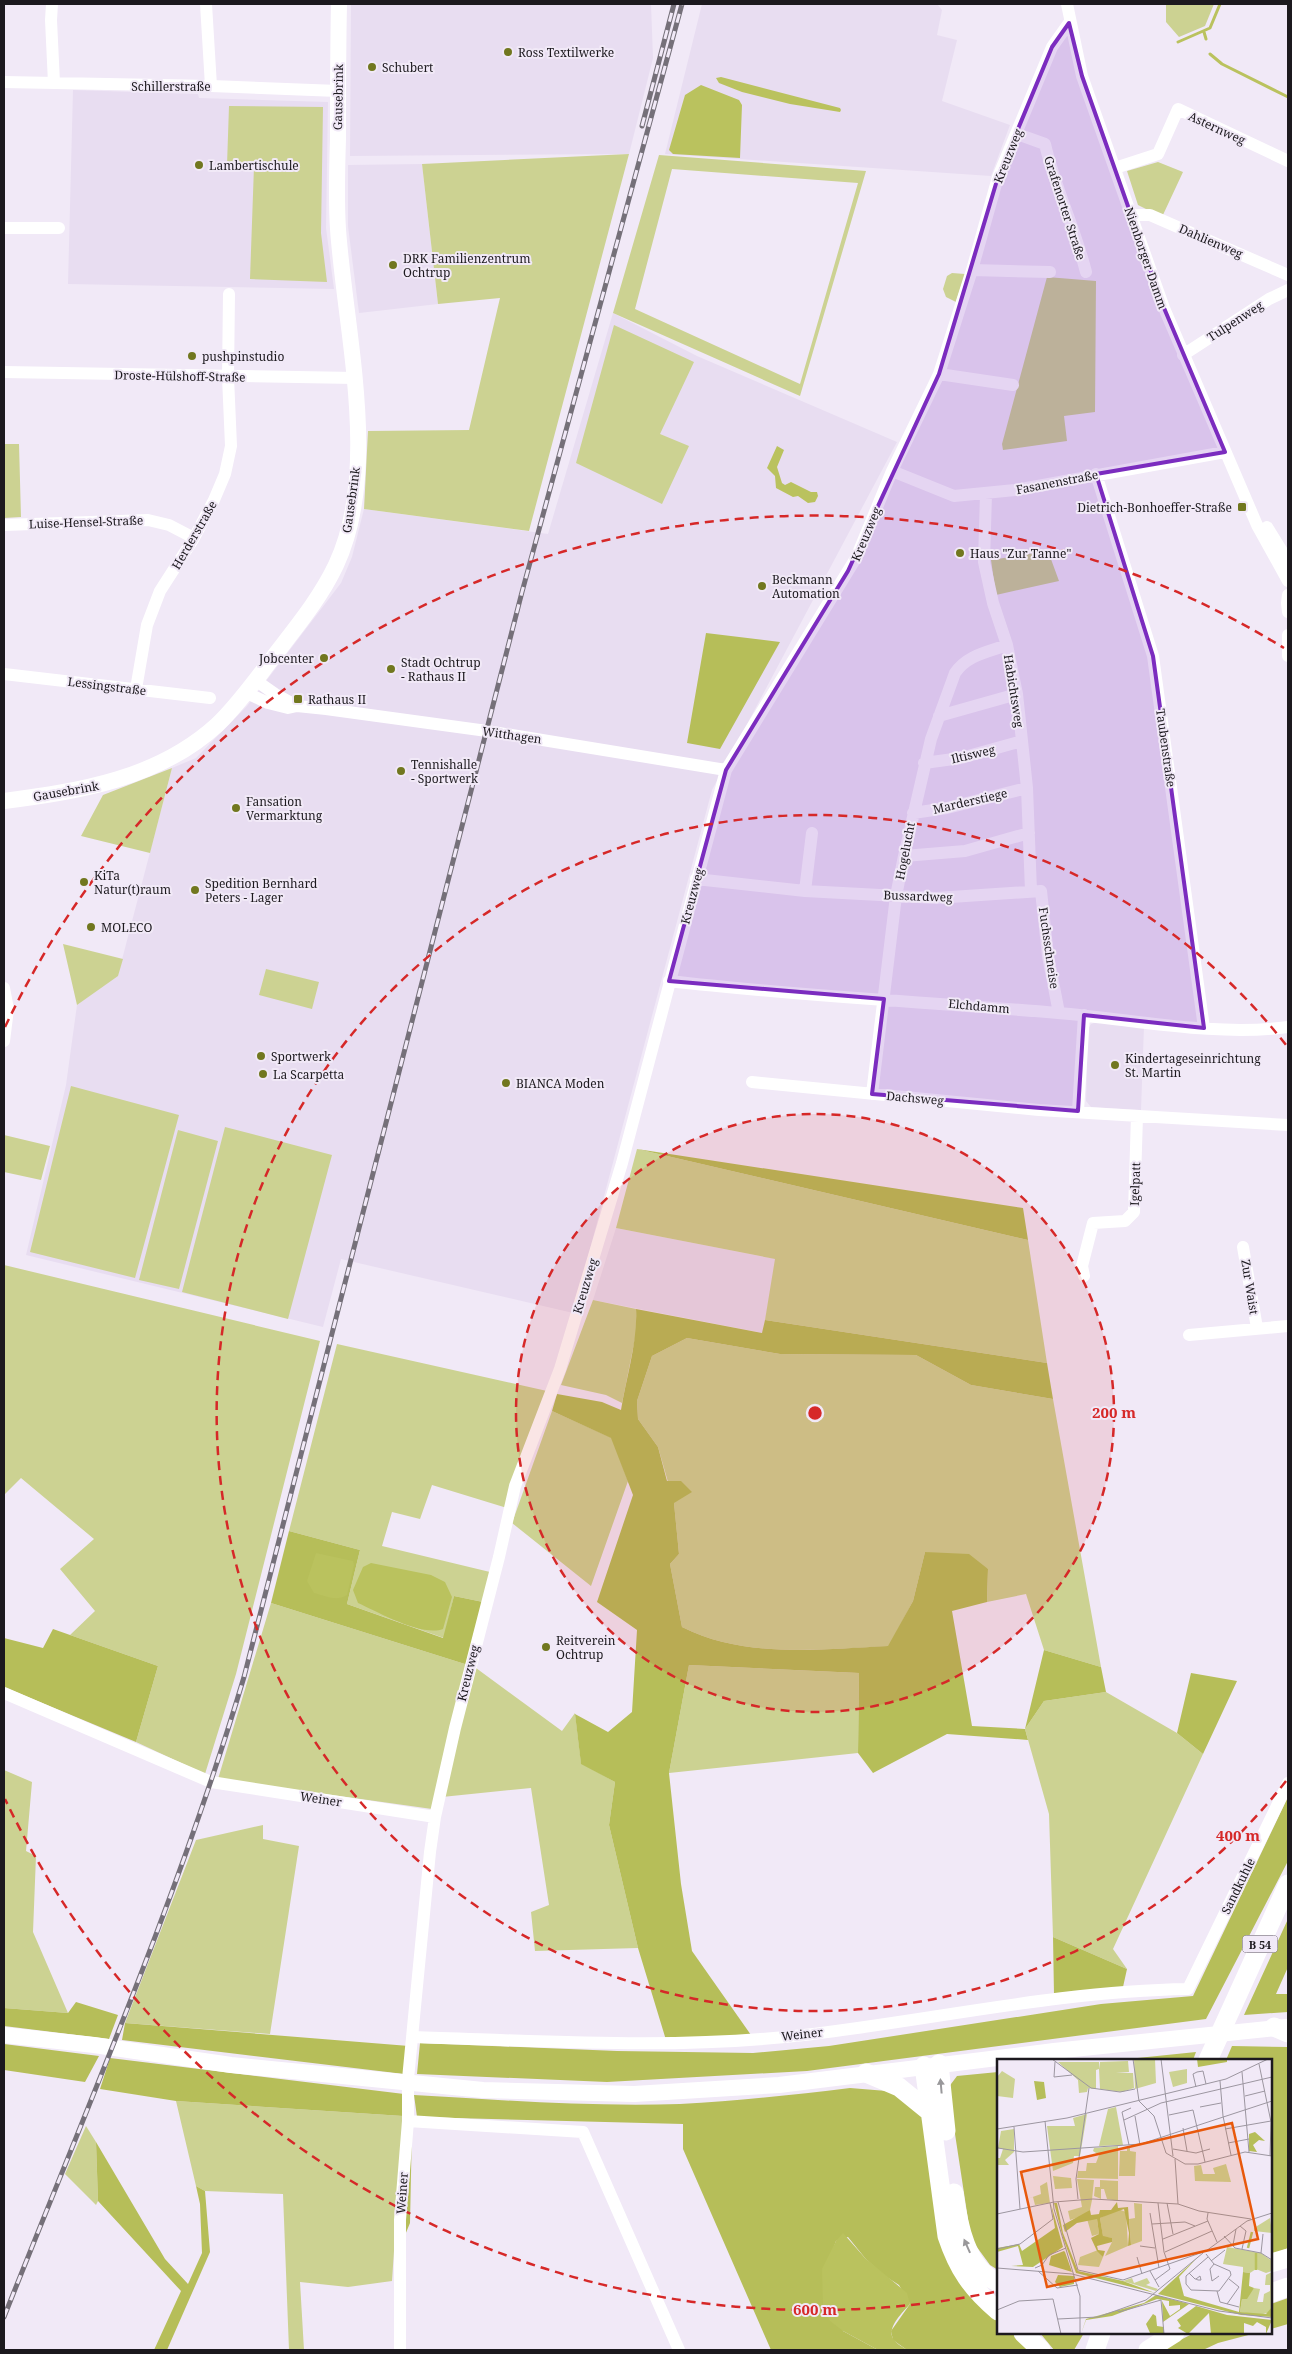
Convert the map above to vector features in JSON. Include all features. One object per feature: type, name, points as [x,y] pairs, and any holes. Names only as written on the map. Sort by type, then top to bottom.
[{"type":"highway","name":"B 54","points":[[1208,2059],[1288,1884]]},
{"type":"highway","points":[[931,2065],[931,2112],[947,2236],[956,2262],[977,2294],[997,2310]]},
{"type":"highway","points":[[931,2065],[957,2215],[964,2240],[975,2263],[997,2281]]},
{"type":"highway","points":[[866,2073],[899,2087],[931,2112]]},
{"type":"highway","points":[[1272,2263],[1288,2258]]},
{"type":"highway","points":[[1272,2293],[1288,2286]]},
{"type":"highway","points":[[1024,2334],[1041,2350]]},
{"type":"highway","points":[[1095,2350],[1101,2334]]},
{"type":"highway","points":[[1148,2350],[1173,2334]]},
{"type":"main road","name":"Gausebrink","points":[[4,801],[118,780],[157,766],[192,745],[216,726],[250,686],[319,596],[336,566],[344,545],[351,517],[356,473],[356,378],[338,226],[339,4]]},
{"type":"main road","points":[[4,2035],[94,2045],[232,2065],[483,2090],[634,2094],[778,2085],[931,2065],[1176,2037],[1246,2030],[1284,2029]]},
{"type":"street","points":[[52,4],[54,83]]},
{"type":"street","points":[[206,4],[211,86]]},
{"type":"street","name":"Nienborger Damm","points":[[1067,4],[1069,23],[1082,76],[1182,355],[1257,525],[1288,581]]},
{"type":"street","name":"Kreuzweg","points":[[435,1817],[455,1728],[500,1557],[515,1486],[560,1369],[622,1163],[726,770],[856,558],[892,471],[939,374],[972,270],[998,177],[1052,47],[1069,23]]},
{"type":"street","name":"Schillerstraße","points":[[4,82],[211,86],[338,91]]},
{"type":"street","name":"Asternweg","points":[[1115,168],[1158,154],[1178,109],[1288,162]]},
{"type":"street","name":"Grafenorter Straße","points":[[1016,134],[1045,144],[1050,170],[1080,248],[1086,272]]},
{"type":"street","name":"Dahlienweg","points":[[1132,215],[1150,216],[1288,275]]},
{"type":"street","points":[[4,228],[59,228]]},
{"type":"street","points":[[972,270],[1050,272]]},
{"type":"street","name":"Tulpenweg","points":[[1182,355],[1269,299],[1288,290]]},
{"type":"street","name":"Herderstraße","points":[[136,689],[147,624],[160,591],[194,538],[225,474],[231,446],[228,377],[229,294]]},
{"type":"street","name":"Droste-Hülshoff-Straße","points":[[4,372],[356,378]]},
{"type":"street","points":[[939,374],[1013,385]]},
{"type":"street","name":"Fasanenstraße","points":[[892,471],[954,496],[986,494],[1225,452]]},
{"type":"street","name":"Taubenstraße","points":[[1096,474],[1153,656],[1204,1028]]},
{"type":"street","name":"Habichtsweg","points":[[986,494],[984,562],[993,603],[1007,645],[1016,694],[1027,788],[1032,891]]},
{"type":"street","name":"Nienborger Damm","points":[[1249,504],[1261,518],[1288,561]]},
{"type":"street","name":"Luise-Hensel-Straße","points":[[4,525],[148,520],[169,525],[194,538]]},
{"type":"street","points":[[1288,595],[1288,612]]},
{"type":"street","points":[[1288,635],[1288,656]]},
{"type":"street","name":"Hogelucht","points":[[872,1094],[896,896],[924,763],[955,672],[968,658],[1007,645]]},
{"type":"street","name":"Lessingstraße","points":[[4,674],[210,698]]},
{"type":"street","name":"Witthagen","points":[[250,686],[275,694],[297,706],[496,732],[726,770]]},
{"type":"street","points":[[939,716],[1016,694]]},
{"type":"street","name":"Iltisweg","points":[[924,763],[961,758],[1022,742]]},
{"type":"street","name":"Marderstiege","points":[[913,813],[947,808],[1027,788]]},
{"type":"street","points":[[805,891],[812,833]]},
{"type":"street","points":[[904,856],[965,851],[1029,833]]},
{"type":"street","name":"Bussardweg","points":[[696,878],[805,891],[896,896],[970,898],[1032,891]]},
{"type":"street","name":"Fuchsschneise","points":[[1032,891],[1041,892],[1048,956],[1059,1013]]},
{"type":"street","name":"Elchdamm","points":[[669,981],[733,988],[1084,1015],[1204,1028],[1272,1029],[1288,1027]]},
{"type":"street","points":[[4,988],[8,1009],[4,1041]]},
{"type":"street","points":[[1078,1111],[1084,1015]]},
{"type":"street","name":"Dachsweg","points":[[752,1082],[1137,1116],[1288,1125]]},
{"type":"street","name":"Igelpatt","points":[[1084,1276],[1082,1266],[1093,1223],[1125,1220],[1134,1212],[1137,1116]]},
{"type":"street","name":"Zur Waist","points":[[1243,1247],[1257,1328]]},
{"type":"street","name":"Zur Waist","points":[[1189,1335],[1288,1326]]},
{"type":"street","name":"Weiner","points":[[4,1693],[211,1782],[435,1817],[430,1852],[414,2037],[408,2079],[408,2121],[400,2220],[400,2350]]},
{"type":"street","name":"Sandkuhle","points":[[1188,1989],[1288,1783]]},
{"type":"street","name":"Weiner","points":[[414,2037],[685,2044],[804,2035],[996,2007],[1109,1993],[1188,1989]]},
{"type":"street","points":[[408,2121],[583,2132],[679,2350]]},
{"type":"highlighted area","points":[[1069,23],[1082,76],[1164,308],[1225,452],[1096,474],[1153,656],[1204,1028],[1084,1015],[1078,1111],[872,1094],[884,999],[669,981],[726,770],[848,571],[939,374],[998,177],[1052,47]]},
{"type":"shaded area","points":[[351,4],[651,4],[653,58],[629,154],[350,156]]},
{"type":"shaded area","points":[[702,4],[937,4],[942,10],[937,35],[957,40],[942,101],[1010,125],[991,176],[665,154]]},
{"type":"shaded area","points":[[1166,4],[1214,4],[1205,26],[1179,37],[1166,22]]},
{"type":"shaded area","points":[[721,77],[840,108],[841,110],[840,112],[790,104],[742,92],[719,83],[716,78]]},
{"type":"shaded area","points":[[701,85],[739,100],[742,105],[740,158],[673,154],[669,150],[685,95]]},
{"type":"shaded area","name":"Lambertischule","points":[[73,90],[198,94],[199,98],[328,102],[326,228],[334,289],[68,284]]},
{"type":"shaded area","points":[[229,106],[323,107],[321,233],[327,282],[250,279],[254,166],[227,165]]},
{"type":"shaded area","points":[[629,154],[529,531],[364,509],[368,431],[469,430],[500,298],[438,304],[422,164]]},
{"type":"shaded area","points":[[659,155],[866,171],[800,396],[613,313]],"holes":[[[672,169],[858,183],[800,384],[635,309]]]},
{"type":"shaded area","points":[[1158,162],[1183,172],[1162,217],[1138,205],[1127,171]]},
{"type":"shaded area","name":"DRK Familienzentrum Ochtrup","points":[[422,164],[438,304],[359,313],[348,226],[348,165]]},
{"type":"shaded area","points":[[952,273],[965,274],[956,302],[946,297],[943,289],[947,276]]},
{"type":"shaded area","points":[[1047,277],[1096,281],[1095,412],[1064,416],[1067,441],[1003,450],[1002,444]]},
{"type":"shaded area","points":[[613,313],[697,356],[897,442],[712,790],[573,1313],[341,1259],[323,1327],[26,1255],[66,1085],[77,1005],[118,975],[172,768],[196,758],[247,706],[341,583],[352,557],[364,509],[548,534]]},
{"type":"shaded area","points":[[614,325],[694,362],[660,434],[689,446],[662,504],[576,463]]},
{"type":"shaded area","points":[[4,444],[19,444],[21,517],[4,518]]},
{"type":"shaded area","points":[[777,446],[784,450],[777,467],[782,483],[785,485],[791,482],[811,492],[817,492],[818,496],[815,502],[808,503],[798,496],[793,497],[776,488],[775,476],[767,468]]},
{"type":"shaded area","points":[[1048,551],[1059,581],[996,595],[991,560]]},
{"type":"shaded area","points":[[706,633],[780,642],[720,749],[687,743]]},
{"type":"shaded area","points":[[172,768],[150,853],[81,836],[103,795]]},
{"type":"shaded area","points":[[63,944],[123,959],[118,976],[77,1005]]},
{"type":"shaded area","points":[[266,969],[319,982],[312,1009],[259,995]]},
{"type":"shaded area","name":"Kindertageseinrichtung St. Martin","points":[[1097,1022],[1144,1026],[1141,1110],[1091,1107],[1086,1101],[1088,1029],[1091,1024]]},
{"type":"shaded area","points":[[71,1086],[179,1115],[135,1278],[30,1252]]},
{"type":"shaded area","points":[[225,1127],[332,1155],[288,1319],[182,1292]]},
{"type":"shaded area","points":[[178,1130],[218,1141],[179,1289],[139,1280]]},
{"type":"shaded area","points":[[4,1135],[50,1146],[41,1180],[4,1172]]},
{"type":"shaded area","points":[[637,1149],[1028,1240],[1047,1363],[765,1320],[775,1259],[616,1228]]},
{"type":"shaded area","points":[[637,1149],[1023,1208],[1028,1240]]},
{"type":"shaded area","points":[[616,1228],[776,1259],[763,1333],[593,1300]]},
{"type":"shaded area","points":[[4,1265],[320,1341],[236,1674],[205,1774],[136,1742],[158,1666],[70,1635],[95,1611],[60,1569],[94,1539],[21,1478],[4,1495]]},
{"type":"shaded area","points":[[593,1300],[636,1309],[637,1329],[622,1403],[606,1395],[561,1385]]},
{"type":"shaded area","points":[[636,1309],[762,1333],[765,1320],[1047,1363],[1053,1399],[971,1385],[916,1355],[780,1354],[687,1338],[652,1356],[637,1401],[638,1419],[658,1447],[667,1481],[681,1481],[692,1492],[674,1503],[679,1554],[670,1564],[682,1627],[706,1637],[731,1644],[757,1648],[810,1650],[888,1646],[913,1601],[925,1552],[969,1554],[988,1569],[987,1602],[952,1611],[972,1726],[1025,1729],[1028,1740],[947,1734],[873,1773],[858,1753],[859,1673],[689,1665],[669,1773],[681,1884],[692,1951],[751,2035],[666,2040],[638,1948],[609,1825],[615,1782],[581,1764],[575,1714],[608,1732],[632,1712],[637,1630],[597,1602],[633,1495],[611,1438],[552,1411],[557,1394],[602,1402],[621,1410],[635,1333]]},
{"type":"shaded area","points":[[687,1338],[780,1354],[916,1355],[971,1385],[1053,1399],[1101,1667],[1044,1650],[1026,1594],[987,1602],[988,1569],[925,1552],[913,1601],[889,1646],[810,1650],[757,1648],[731,1644],[706,1637],[682,1627],[670,1564],[679,1554],[674,1503],[658,1447],[638,1419],[637,1401],[652,1356]]},
{"type":"shaded area","points":[[337,1344],[547,1391],[507,1508],[432,1485],[420,1519],[392,1512],[382,1546],[490,1572],[483,1602],[454,1596],[444,1638],[347,1604],[360,1550],[289,1531]]},
{"type":"shaded area","points":[[552,1411],[612,1438],[628,1481],[591,1586],[512,1523]]},
{"type":"shaded area","points":[[289,1531],[360,1550],[347,1604],[443,1638],[454,1596],[483,1602],[468,1665],[271,1603]]},
{"type":"shaded area","points":[[316,1553],[353,1561],[354,1565],[347,1595],[335,1598],[314,1593],[307,1581]]},
{"type":"shaded area","points":[[371,1563],[431,1575],[445,1582],[452,1597],[443,1629],[434,1631],[412,1627],[358,1603],[353,1590],[363,1567]]},
{"type":"shaded area","points":[[271,1603],[468,1665],[432,1809],[218,1779]]},
{"type":"shaded area","points":[[53,1629],[158,1666],[136,1742],[4,1687],[4,1638],[43,1648]]},
{"type":"shaded area","points":[[1044,1650],[1101,1667],[1106,1692],[1044,1701],[1025,1729]]},
{"type":"shaded area","points":[[689,1665],[859,1673],[858,1753],[669,1773]]},
{"type":"shaded area","points":[[476,1668],[562,1731],[575,1713],[581,1763],[615,1782],[609,1825],[638,1948],[535,1951],[531,1912],[549,1905],[531,1788],[442,1797]]},
{"type":"shaded area","points":[[1191,1673],[1237,1681],[1203,1754],[1177,1733]]},
{"type":"shaded area","points":[[1106,1692],[1177,1733],[1203,1754],[1113,1949],[1127,1969],[1053,1937],[1049,1814],[1025,1729],[1044,1701]]},
{"type":"shaded area","points":[[4,1770],[32,1782],[26,1851],[36,1856],[33,1932],[68,2013],[4,2008]]},
{"type":"shaded area","points":[[1288,1797],[1288,1861],[1206,2019],[807,2071],[607,2082],[417,2074],[420,2043],[617,2051],[753,2053],[829,2046],[1101,2004],[1193,1996]]},
{"type":"shaded area","points":[[263,1825],[263,1839],[299,1846],[270,2034],[125,2023],[196,1840]]},
{"type":"shaded area","points":[[1288,1919],[1288,1967],[1276,1994],[1288,1994],[1288,2012],[1244,2015]]},
{"type":"shaded area","points":[[1053,1937],[1127,1969],[1123,1987],[1054,1995]]},
{"type":"shaded area","points":[[76,2002],[118,2015],[109,2039],[4,2026],[4,2008],[68,2013]]},
{"type":"shaded area","points":[[125,2023],[409,2046],[404,2074],[122,2040]]},
{"type":"shaded area","points":[[4,2044],[99,2056],[85,2082],[4,2070]]},
{"type":"shaded area","points":[[1232,2046],[1288,2047],[1288,2248],[1272,2255],[1272,2059],[1226,2059]]},
{"type":"shaded area","points":[[1196,2052],[1193,2059],[1128,2059]]},
{"type":"shaded area","points":[[110,2058],[404,2094],[403,2116],[176,2101],[100,2089]]},
{"type":"shaded area","points":[[997,2072],[997,2269],[990,2265],[971,2239],[948,2088],[957,2076]]},
{"type":"shaded area","points":[[850,2088],[899,2092],[925,2119],[931,2174],[997,2315],[997,2334],[1017,2334],[1029,2350],[907,2350],[893,2340],[891,2331],[910,2304],[899,2285],[882,2274],[865,2258],[848,2237],[836,2241],[831,2255],[843,2331],[878,2350],[771,2350],[683,2149],[683,2124],[417,2117],[414,2095],[647,2105],[786,2095]]},
{"type":"shaded area","points":[[176,2101],[403,2116],[392,2281],[348,2287],[300,2282],[304,2350],[289,2350],[283,2194],[205,2191],[196,2186]]},
{"type":"shaded area","points":[[86,2126],[96,2142],[98,2201],[96,2205],[65,2174]]},
{"type":"shaded area","points":[[412,2126],[410,2223],[403,2240]]},
{"type":"shaded area","points":[[96,2142],[165,2259],[188,2284],[202,2253],[200,2204],[196,2186],[205,2191],[210,2252],[167,2350],[154,2350],[181,2291],[98,2201]]},
{"type":"shaded area","points":[[843,2233],[865,2258],[907,2293],[910,2304],[893,2326],[892,2336],[898,2344],[907,2350],[878,2350],[843,2331],[830,2321],[823,2307],[822,2269],[836,2241]]},
{"type":"shaded area","points":[[1288,2298],[1288,2324],[1272,2329],[1272,2304]]},
{"type":"shaded area","points":[[1041,2334],[1083,2334],[1074,2350],[1054,2350]]},
{"type":"shaded area","points":[[1192,2334],[1252,2334],[1218,2343],[1203,2350],[1161,2350]]},
{"type":"waterway","points":[[1178,42],[1210,28],[1220,4]]},
{"type":"waterway","points":[[1204,32],[1206,39]]},
{"type":"waterway","points":[[1210,54],[1222,64],[1288,97]]},
{"type":"railway","points":[[642,126],[674,4]]},
{"type":"railway","points":[[4,2317],[162,1919],[191,1839],[244,1677],[522,592],[682,4]]},
{"type":"place","name":"Ross Textilwerke","points":[[508,52]]},
{"type":"place","name":"Schubert","points":[[372,67]]},
{"type":"place","name":"Lambertischule","points":[[199,165]]},
{"type":"place","name":"DRK Familienzentrum Ochtrup","points":[[393,265]]},
{"type":"place","name":"pushpinstudio","points":[[192,356]]},
{"type":"place","name":"Dietrich-Bonhoeffer-Straße","points":[[1242,507]]},
{"type":"place","name":"Haus \"Zur Tanne\"","points":[[960,553]]},
{"type":"place","name":"Beckmann Automation","points":[[762,586]]},
{"type":"place","name":"Jobcenter","points":[[324,658]]},
{"type":"place","name":"Stadt Ochtrup - Rathaus II","points":[[391,669]]},
{"type":"place","name":"Rathaus II","points":[[298,699]]},
{"type":"place","name":"Tennishalle - Sportwerk","points":[[401,771]]},
{"type":"place","name":"Fansation Vermarktung","points":[[236,808]]},
{"type":"place","name":"KiTa Natur(t)raum","points":[[84,882]]},
{"type":"place","name":"Spedition Bernhard Peters - Lager","points":[[195,890]]},
{"type":"place","name":"MOLECO","points":[[91,927]]},
{"type":"place","name":"Sportwerk","points":[[261,1056]]},
{"type":"place","name":"Kindertageseinrichtung St. Martin","points":[[1115,1065]]},
{"type":"place","name":"La Scarpetta","points":[[263,1074]]},
{"type":"place","name":"BIANCA Moden","points":[[506,1083]]},
{"type":"place","name":"Reitverein Ochtrup","points":[[546,1647]]}]
